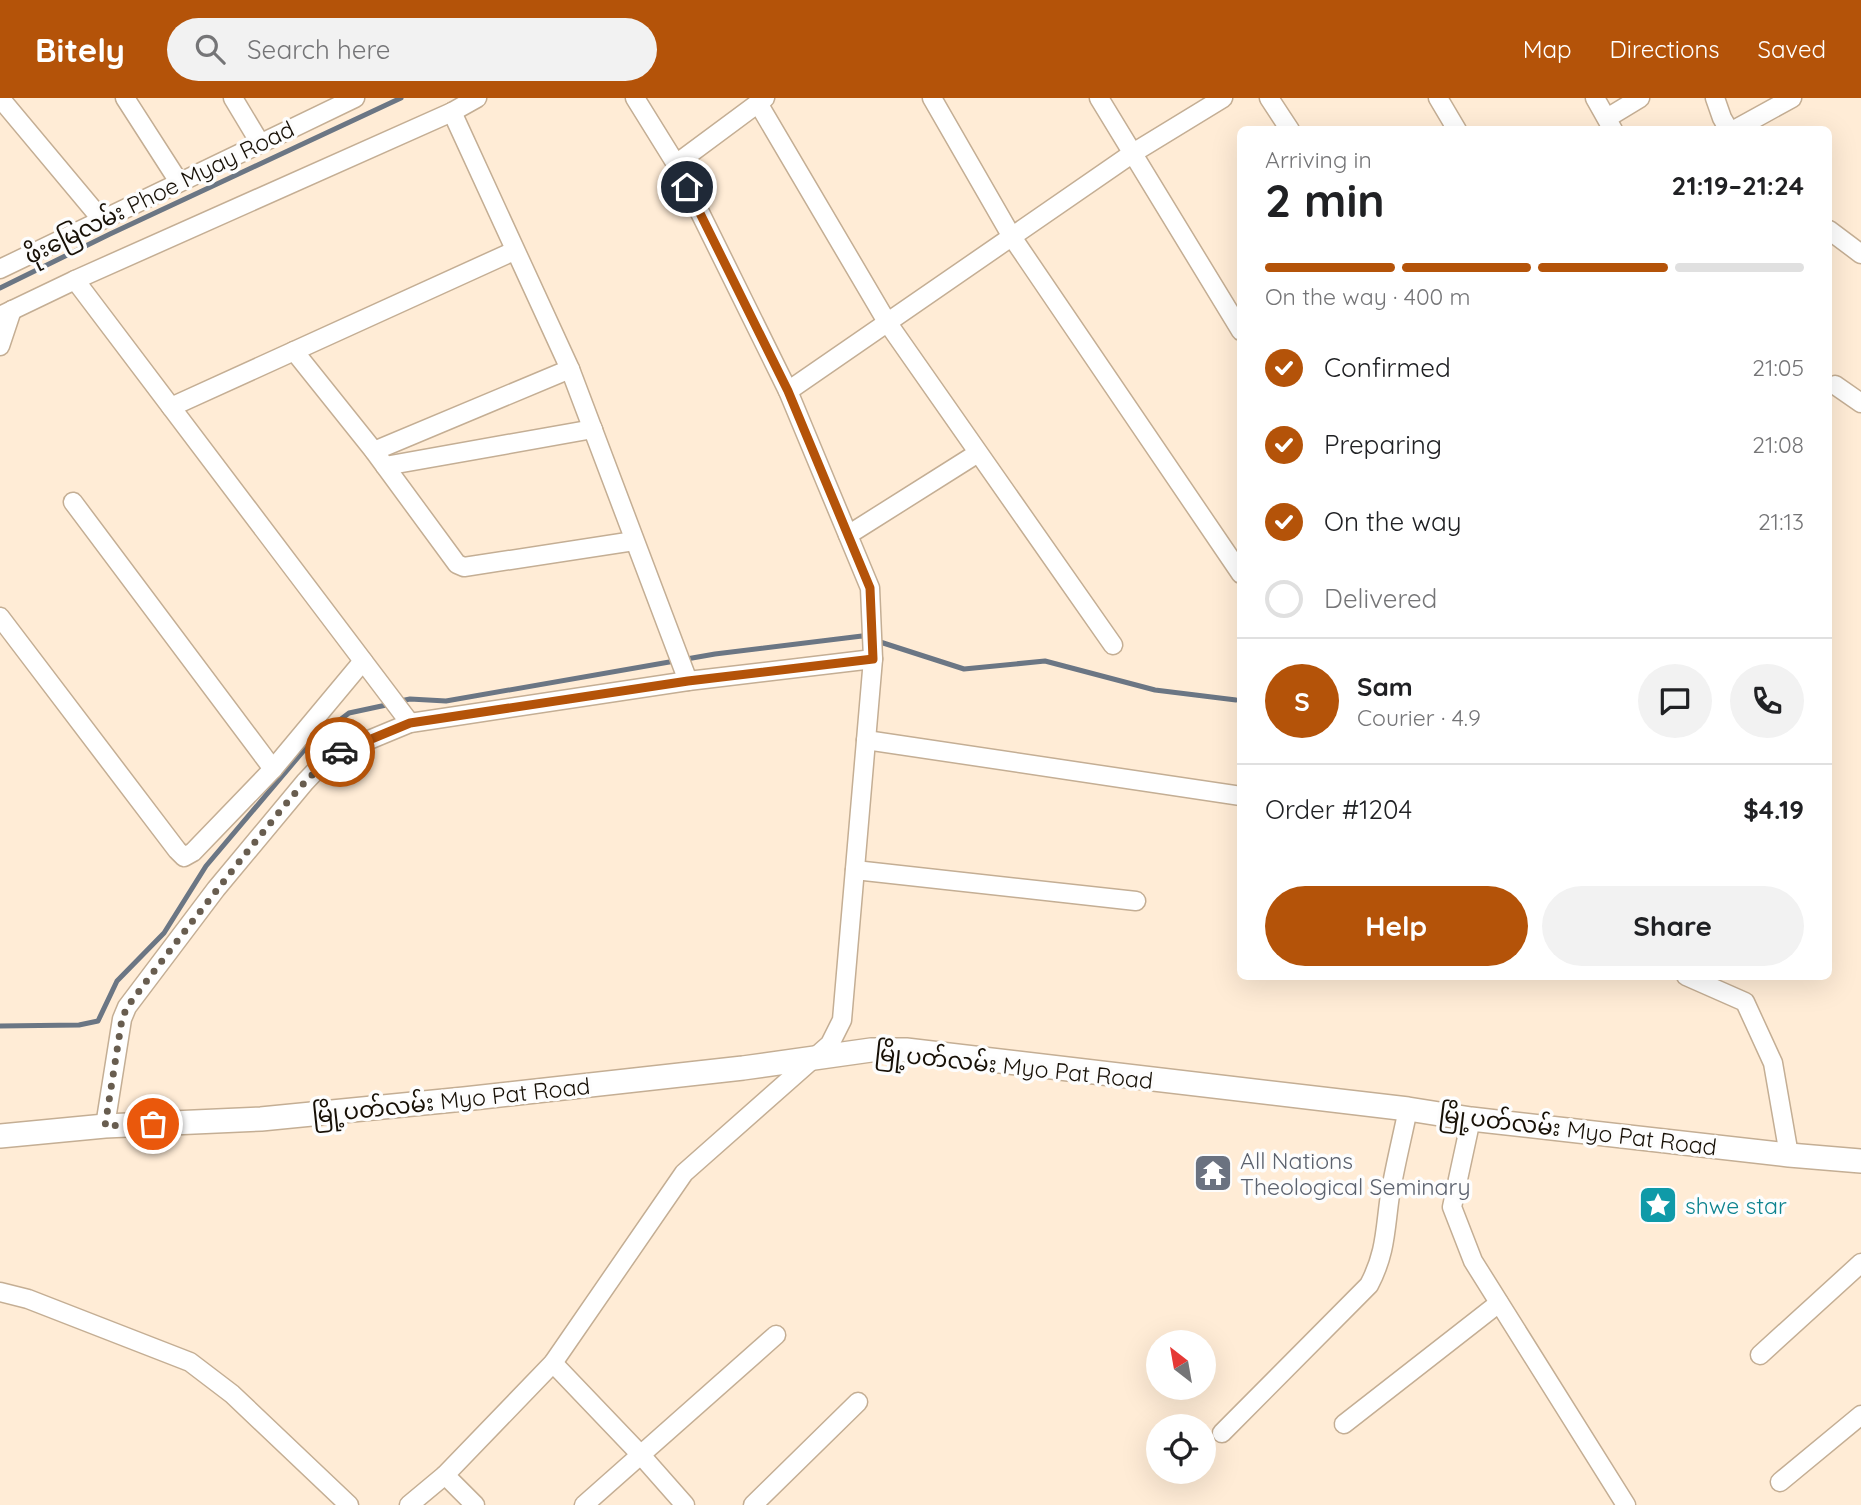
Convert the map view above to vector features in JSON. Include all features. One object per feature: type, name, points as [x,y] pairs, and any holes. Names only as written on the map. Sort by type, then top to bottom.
[{"type":"main road","name":"မြို့ပတ်လမ်း Myo Pat Road","points":[[0,1136],[105,1126],[261,1119],[464,1099],[743,1068],[871,1049],[1789,1155],[1861,1161]]},
{"type":"street","points":[[125,98],[179,182]]},
{"type":"street","points":[[233,98],[260,143]]},
{"type":"street","name":"ဖိုးမြေလမ်း Phoe Myay Road","points":[[0,269],[355,98]]},
{"type":"street","points":[[0,346],[6,313],[452,112],[477,98]]},
{"type":"street","points":[[410,1505],[445,1475],[553,1363],[684,1173],[830,1044],[842,1020],[873,659],[870,588],[788,391],[676,164],[635,98]]},
{"type":"street","points":[[932,98],[1012,237],[1237,568]]},
{"type":"street","points":[[1099,98],[1237,324]]},
{"type":"street","points":[[788,391],[1133,153],[1223,98]]},
{"type":"street","points":[[1269,98],[1287,126]]},
{"type":"street","points":[[1438,98],[1455,126]]},
{"type":"street","points":[[1595,98],[1610,124],[1640,98]]},
{"type":"street","points":[[1715,98],[1722,118],[1729,126]]},
{"type":"street","points":[[1740,126],[1793,98]]},
{"type":"street","points":[[0,99],[102,220]]},
{"type":"street","points":[[676,164],[761,101],[887,322],[1113,645]]},
{"type":"street","points":[[452,112],[570,369],[688,681]]},
{"type":"street","points":[[1832,232],[1861,254]]},
{"type":"street","points":[[171,407],[514,251]]},
{"type":"street","points":[[75,280],[410,723]]},
{"type":"street","points":[[294,351],[380,458],[457,564],[464,567],[634,541]]},
{"type":"street","points":[[380,458],[570,369]]},
{"type":"street","points":[[1835,385],[1861,403]]},
{"type":"street","points":[[380,458],[593,429]]},
{"type":"street","points":[[848,535],[978,453]]},
{"type":"street","points":[[73,502],[273,769]]},
{"type":"street","points":[[0,617],[184,857],[193,852],[273,769],[363,661]]},
{"type":"street","points":[[105,1126],[122,1019],[127,1007],[216,889],[305,782],[323,763],[340,752],[410,723],[688,681],[873,659]]},
{"type":"street","points":[[866,740],[1237,795]]},
{"type":"street","points":[[855,870],[1136,901]]},
{"type":"street","points":[[1695,980],[1745,1002],[1773,1063],[1789,1155]]},
{"type":"street","points":[[1222,1433],[1369,1285],[1383,1252],[1391,1194],[1408,1110]]},
{"type":"street","points":[[1471,1119],[1452,1207],[1473,1261],[1626,1505]]},
{"type":"street","points":[[1760,1355],[1861,1263]]},
{"type":"street","points":[[0,1292],[27,1298],[190,1362],[233,1394],[349,1505]]},
{"type":"street","points":[[1344,1424],[1499,1303]]},
{"type":"street","points":[[584,1505],[776,1335]]},
{"type":"street","points":[[553,1363],[685,1505]]},
{"type":"street","points":[[753,1505],[858,1402]]},
{"type":"street","points":[[1780,1482],[1861,1415]]},
{"type":"street","points":[[445,1475],[475,1505]]},
{"type":"waterway","points":[[0,288],[401,98]]},
{"type":"waterway","points":[[400,701],[446,701],[715,654],[862,636],[867,638]]},
{"type":"waterway","points":[[877,641],[964,669],[1045,661],[1155,690],[1236,700]]},
{"type":"waterway","points":[[0,1026],[79,1025],[98,1021],[117,981],[164,933],[206,866],[311,742],[349,713],[391,704]]},
{"type":"way so far","points":[[153,1124],[105,1126],[122,1019],[127,1007],[216,889],[305,782],[323,763],[340,752]]},
{"type":"place","name":"All Nations Theological Seminary","points":[[1213,1173]]},
{"type":"place","name":"shwe star","points":[[1658,1205]]},
{"type":"route","points":[[340,752],[410,723],[688,681],[873,659],[870,588],[788,391],[687,187]]}]
